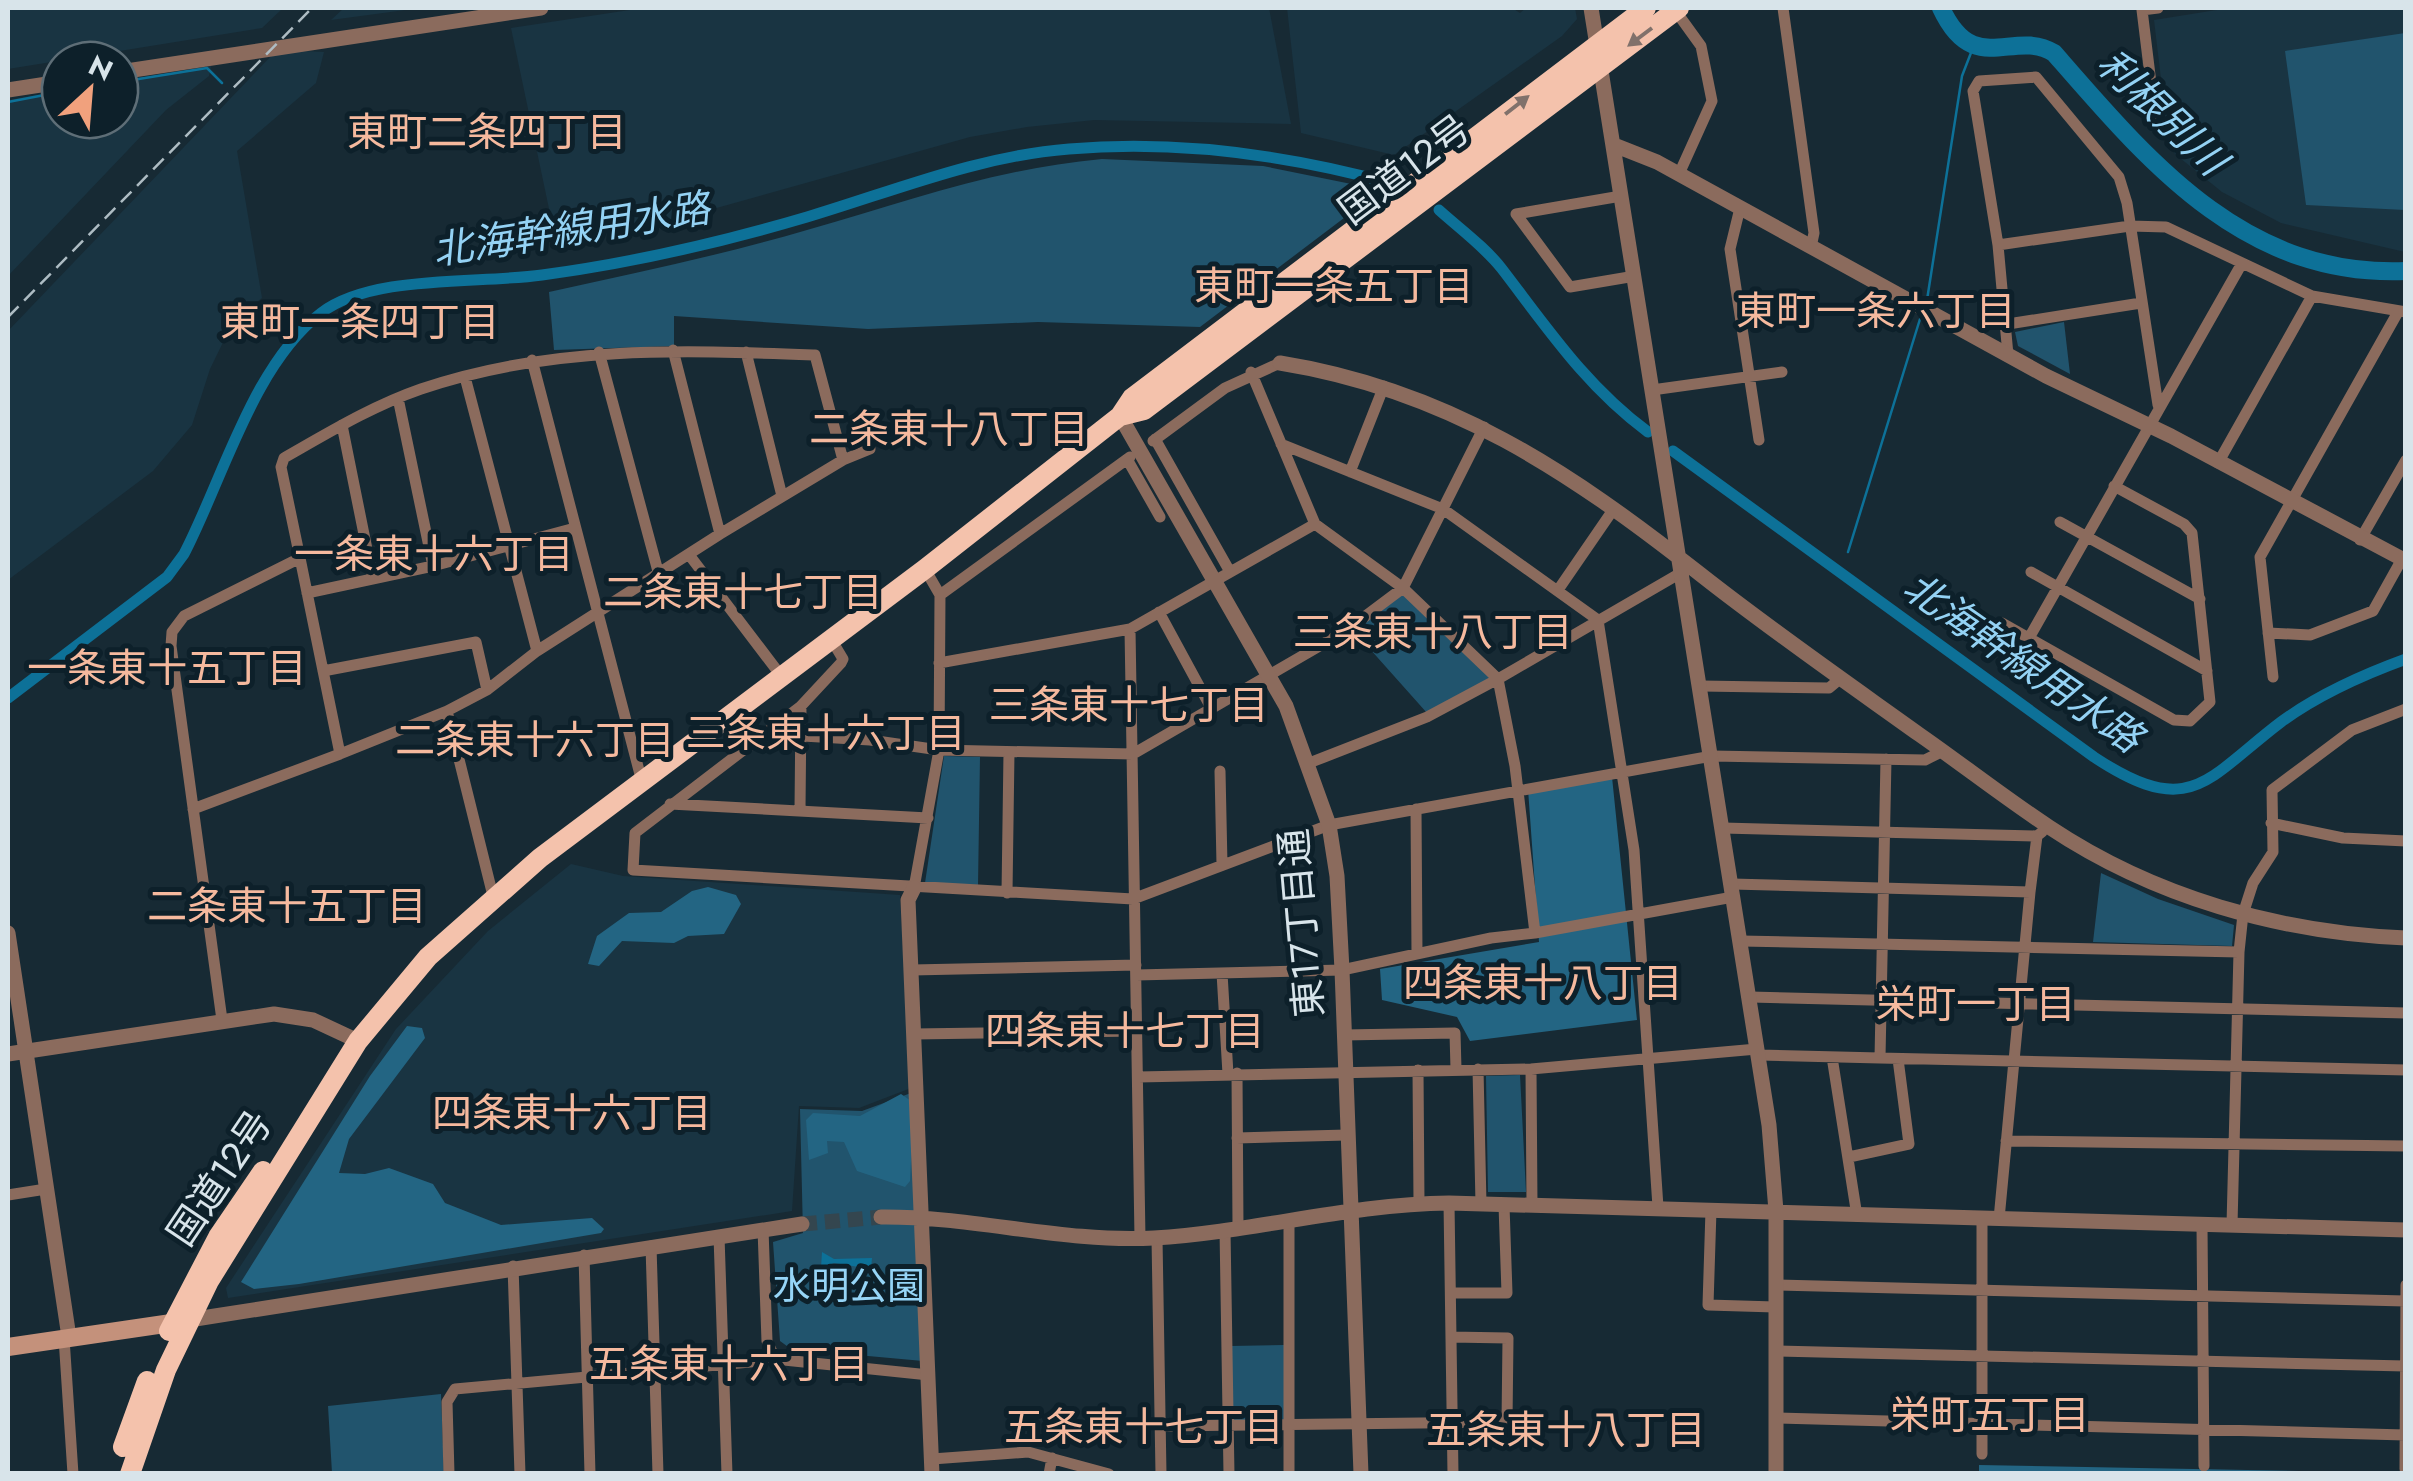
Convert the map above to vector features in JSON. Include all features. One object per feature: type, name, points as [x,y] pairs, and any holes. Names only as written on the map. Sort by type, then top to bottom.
[{"type":"highway","name":"国道12号","points":[[181,1322],[191,1283],[242,1200],[358,1042],[428,956],[493,896],[925,569],[1120,416],[1132,398],[1209,340],[1254,324],[1646,8]]},
{"type":"highway","name":"国道12号","points":[[1120,416],[1144,410],[1232,331],[1412,196],[1677,9]]},
{"type":"highway","points":[[117,1474],[137,1406],[181,1322]]},
{"type":"highway","points":[[130,1474],[181,1322]]},
{"type":"main road","points":[[8,1348],[181,1322]]},
{"type":"street","points":[[140,69],[542,8]]},
{"type":"street","points":[[1591,8],[1758,1052],[1776,1212],[1776,1474]]},
{"type":"street","points":[[1783,8],[1814,232],[1811,247]]},
{"type":"street","points":[[2156,124],[2142,10],[2158,8]]},
{"type":"street","points":[[1677,9],[1706,56],[1712,101],[1679,174]]},
{"type":"street","points":[[2008,356],[1998,245],[1972,91],[1978,81],[2036,77],[2119,177],[2158,405]]},
{"type":"street","points":[[8,90],[40,85]]},
{"type":"street","points":[[1614,144],[1679,174],[2008,356],[2404,560],[2372,610],[2310,635],[2268,633]]},
{"type":"street","points":[[1622,196],[1516,214],[1545,248],[1570,287],[1634,276]]},
{"type":"street","points":[[1740,208],[1730,248],[1759,440]]},
{"type":"street","points":[[1998,245],[2130,226],[2166,227],[2312,296],[2402,312],[2260,557],[2273,677]]},
{"type":"street","points":[[2029,638],[2241,265]]},
{"type":"street","points":[[2218,463],[2312,296]]},
{"type":"street","points":[[2008,324],[2141,303]]},
{"type":"street","points":[[673,350],[720,534]]},
{"type":"street","points":[[340,754],[281,467],[284,458],[398,398],[465,377],[532,360],[599,352],[673,350],[814,355],[842,460]]},
{"type":"street","points":[[599,352],[659,575]]},
{"type":"street","points":[[746,352],[782,496]]},
{"type":"street","points":[[532,360],[642,782]]},
{"type":"street","points":[[1221,574],[1154,440],[1252,372],[1280,363],[1384,386],[1484,426],[1556,468],[1683,565],[1943,751],[2043,832],[2153,882],[2243,914],[2327,932],[2406,938]]},
{"type":"street","points":[[1252,372],[1314,524],[1403,588],[1498,678],[1518,790],[1535,933]]},
{"type":"street","points":[[1652,390],[1782,372]]},
{"type":"street","points":[[465,377],[537,651]]},
{"type":"street","points":[[1350,472],[1384,386]]},
{"type":"street","points":[[398,398],[433,566]]},
{"type":"street","name":"東17丁目通","points":[[1120,416],[1221,574],[1308,763],[1328,825],[1337,876],[1342,970],[1361,1474]]},
{"type":"street","points":[[342,425],[373,579]]},
{"type":"street","points":[[803,736],[939,750],[1134,754],[1210,706],[1348,630],[1403,588],[1484,426]]},
{"type":"street","points":[[1280,444],[1443,509],[1598,620],[1624,772],[1658,1207]]},
{"type":"street","points":[[193,809],[447,711],[486,690],[537,651],[720,534],[842,460],[870,449]]},
{"type":"street","points":[[940,595],[1128,458],[1160,518]]},
{"type":"street","points":[[2360,540],[2406,460]]},
{"type":"street","points":[[2002,623],[2174,720],[2190,721],[2210,702],[2192,533],[2184,524],[2114,486]]},
{"type":"street","points":[[1558,590],[1614,510]]},
{"type":"street","points":[[2060,522],[2200,600]]},
{"type":"street","points":[[939,663],[1130,629],[1314,524]]},
{"type":"street","points":[[307,593],[433,566],[575,528]]},
{"type":"street","points":[[690,556],[782,676]]},
{"type":"street","points":[[222,1020],[172,632],[184,616],[300,558]]},
{"type":"street","points":[[1308,763],[1427,717],[1598,620],[1683,565]]},
{"type":"street","points":[[925,569],[940,595],[939,750],[914,888],[908,900],[932,1466],[1028,1452],[1110,1474]]},
{"type":"street","points":[[2031,572],[2207,670]]},
{"type":"street","points":[[1158,612],[1210,706]]},
{"type":"street","points":[[1130,629],[1138,1077],[1161,1474]]},
{"type":"street","points":[[831,639],[843,659],[841,664],[802,706],[635,833],[632,870],[1133,899],[1328,825],[1518,790],[1712,756],[1925,760],[1943,751]]},
{"type":"street","points":[[323,672],[476,642],[486,690]]},
{"type":"street","points":[[1702,686],[1829,688],[1841,678]]},
{"type":"street","points":[[800,810],[802,706]]},
{"type":"street","points":[[2232,1225],[2233,1068],[2243,914],[2254,883],[2274,852],[2272,790],[2352,730],[2406,709]]},
{"type":"street","points":[[447,711],[493,896]]},
{"type":"street","points":[[1007,893],[1009,752]]},
{"type":"street","points":[[1880,1058],[1886,760]]},
{"type":"street","points":[[1220,771],[1222,865]]},
{"type":"street","points":[[670,804],[928,818]]},
{"type":"street","points":[[1416,809],[1418,954]]},
{"type":"street","points":[[2271,823],[2343,838],[2406,841]]},
{"type":"street","points":[[1723,828],[2043,832]]},
{"type":"street","points":[[1982,1454],[1982,1288],[2006,1142],[2030,892],[2043,832]]},
{"type":"street","points":[[912,970],[1342,970],[1638,916],[1732,890],[1882,888],[2030,892]]},
{"type":"street","points":[[8,933],[67,1338],[74,1474]]},
{"type":"street","points":[[1741,941],[2240,952]]},
{"type":"street","points":[[1222,973],[1237,1138],[1231,1228],[1228,1474]]},
{"type":"street","points":[[1750,997],[2406,1013]]},
{"type":"street","points":[[8,1054],[222,1020],[292,1015],[358,1042]]},
{"type":"street","points":[[914,1034],[1137,1030]]},
{"type":"street","points":[[1344,1035],[1455,1033],[1456,1069]]},
{"type":"street","points":[[1138,1077],[1532,1068],[1758,1052],[2406,1070]]},
{"type":"street","points":[[1832,1057],[1857,1216]]},
{"type":"street","points":[[1849,1157],[1890,1150],[1911,1140],[1898,1058]]},
{"type":"street","points":[[1532,1068],[1532,1205]]},
{"type":"street","points":[[1478,1069],[1482,1204]]},
{"type":"street","points":[[1418,1070],[1419,1203]]},
{"type":"street","points":[[1237,1138],[1347,1135]]},
{"type":"street","points":[[2006,1142],[2406,1146]]},
{"type":"street","points":[[8,1195],[46,1189]]},
{"type":"street","points":[[881,1217],[923,1217],[1084,1237],[1148,1238],[1351,1209],[1449,1203],[2406,1230]]},
{"type":"street","points":[[1449,1203],[1453,1474]]},
{"type":"street","points":[[1451,1293],[1506,1293],[1504,1204]]},
{"type":"street","points":[[1711,1210],[1708,1305],[1776,1307]]},
{"type":"street","points":[[1289,1220],[1290,1474]]},
{"type":"street","points":[[181,1322],[512,1266],[802,1224]]},
{"type":"street","points":[[2202,1224],[2204,1466]]},
{"type":"street","points":[[763,1229],[767,1341],[772,1354],[784,1360],[929,1375]]},
{"type":"street","points":[[719,1236],[727,1474]]},
{"type":"street","points":[[651,1246],[658,1474]]},
{"type":"street","points":[[584,1255],[590,1474]]},
{"type":"street","points":[[512,1266],[520,1474]]},
{"type":"street","points":[[1776,1285],[2405,1301]]},
{"type":"street","points":[[2405,1469],[2406,1285]]},
{"type":"street","points":[[1161,1426],[1507,1422],[1508,1338],[1452,1337]]},
{"type":"street","points":[[1776,1351],[2405,1366]]},
{"type":"street","points":[[449,1474],[450,1394],[455,1388],[761,1361],[772,1354]]},
{"type":"street","points":[[1776,1418],[2405,1434]]},
{"type":"street","points":[[1049,1474],[1052,1458]]},
{"type":"shaded area","points":[[8,8],[283,8],[262,28],[140,48],[140,40],[40,40],[40,64],[8,69]]},
{"type":"shaded area","points":[[344,8],[420,8],[331,20]]},
{"type":"shaded area","points":[[643,8],[1269,8],[1291,124],[1094,120],[1027,127],[970,137],[652,226],[556,242],[511,28]]},
{"type":"shaded area","points":[[1287,8],[1512,8],[1520,13],[1526,8],[1575,8],[1577,19],[1562,36],[1394,155],[1301,133]]},
{"type":"shaded area","points":[[2229,8],[2405,8],[2405,252],[2281,223],[2222,192],[2175,154],[2168,138],[2154,20]]},
{"type":"shaded area","points":[[324,52],[316,83],[237,151],[262,298],[234,320],[210,369],[192,425],[153,471],[8,580],[8,331],[273,54]]},
{"type":"shaded area","points":[[211,66],[209,76],[166,110],[140,137],[140,78]]},
{"type":"shaded area","points":[[40,94],[40,140],[137,140],[8,276],[8,100]]},
{"type":"shaded area","points":[[1612,777],[1637,1020],[1470,1041],[1457,1017],[1382,1000],[1380,969],[1539,942],[1528,789]]},
{"type":"shaded area","points":[[571,864],[623,876],[900,895],[911,1088],[859,1108],[799,1106],[792,1211],[228,1298],[226,1288],[396,1029],[488,931]]},
{"type":"shaded area","points":[[708,887],[736,895],[741,904],[724,934],[688,936],[674,943],[622,941],[599,966],[588,964],[597,936],[629,913],[661,912],[692,891]]},
{"type":"shaded area","points":[[407,1026],[422,1028],[425,1038],[349,1139],[339,1173],[365,1174],[389,1168],[433,1184],[445,1203],[501,1225],[592,1218],[604,1229],[601,1233],[299,1284],[254,1289],[241,1282],[370,1076]]},
{"type":"shaded area","points":[[901,1094],[914,1103],[910,1181],[905,1187],[857,1171],[844,1142],[827,1141],[828,1153],[809,1160],[806,1120],[813,1113],[860,1116]]},
{"type":"shaded area","points":[[822,1252],[834,1259],[872,1258],[871,1269],[834,1263],[821,1268]]},
{"type":"shaded area","points":[[1979,1465],[2406,1473],[1979,1474]]},
{"type":"green space","points":[[2405,33],[2405,210],[2306,205],[2285,51]]},
{"type":"green space","points":[[1102,159],[1263,166],[1381,190],[1200,327],[1038,322],[868,329],[674,316],[674,346],[554,350],[549,292],[743,248],[988,178]]},
{"type":"green space","points":[[2064,322],[2070,374],[2018,346],[2015,332]]},
{"type":"green space","points":[[1403,592],[1491,678],[1427,713],[1353,630]]},
{"type":"green space","points":[[944,756],[980,757],[978,885],[925,883]]},
{"type":"green space","points":[[2101,873],[2158,899],[2234,925],[2232,946],[2093,942]]},
{"type":"green space","points":[[1520,1075],[1526,1192],[1488,1192],[1486,1076]]},
{"type":"green space","name":"水明公園","points":[[911,1093],[923,1361],[791,1349],[780,1341],[773,1242],[803,1233],[800,1109],[862,1111]]},
{"type":"green space","points":[[1284,1345],[1286,1420],[1232,1420],[1230,1346]]},
{"type":"green space","points":[[441,1394],[444,1473],[332,1473],[328,1406]]},
{"type":"waterway","name":"利根別川","points":[[1941,8],[1954,29],[1980,47],[2024,45],[2054,53],[2165,172],[2205,206],[2249,234],[2296,255],[2349,268],[2406,271]]},
{"type":"waterway","points":[[1927,300],[1962,76],[1974,45]]},
{"type":"waterway","points":[[140,79],[207,68],[222,83]]},
{"type":"waterway","points":[[8,102],[40,96]]},
{"type":"waterway","name":"北海幹線用水路","points":[[8,698],[167,577],[184,554],[242,425],[276,362],[321,313],[343,301],[396,286],[516,278],[642,258],[774,226],[969,167],[1069,149],[1150,147],[1231,152],[1390,183]]},
{"type":"waterway","name":"北海幹線用水路","points":[[1439,210],[1495,261],[1587,376],[1648,432]]},
{"type":"waterway","points":[[1848,552],[1920,319]]},
{"type":"waterway","name":"北海幹線用水路","points":[[1673,451],[2094,757],[2154,787],[2176,789],[2196,785],[2310,703],[2406,659]]},
{"type":"tunnel","points":[[802,1224],[881,1217]]},
{"type":"railway","points":[[8,317],[312,8]]},
{"type":"district","name":"東町二条四丁目","points":[[487,132]]},
{"type":"district","name":"東町一条五丁目","points":[[1334,286]]},
{"type":"district","name":"東町一条六丁目","points":[[1876,311]]},
{"type":"district","name":"東町一条四丁目","points":[[360,322]]},
{"type":"district","name":"二条東十八丁目","points":[[949,429]]},
{"type":"district","name":"一条東十六丁目","points":[[434,554]]},
{"type":"district","name":"二条東十七丁目","points":[[743,592]]},
{"type":"district","name":"三条東十八丁目","points":[[1433,632]]},
{"type":"district","name":"一条東十五丁目","points":[[167,668]]},
{"type":"district","name":"三条東十七丁目","points":[[1129,705]]},
{"type":"district","name":"三条東十六丁目","points":[[826,733]]},
{"type":"district","name":"二条東十六丁目","points":[[535,740]]},
{"type":"district","name":"二条東十五丁目","points":[[287,906]]},
{"type":"district","name":"四条東十八丁目","points":[[1543,983]]},
{"type":"district","name":"栄町一丁目","points":[[1976,1004]]},
{"type":"district","name":"四条東十七丁目","points":[[1125,1031]]},
{"type":"district","name":"四条東十六丁目","points":[[572,1113]]},
{"type":"district","name":"五条東十六丁目","points":[[729,1364]]},
{"type":"district","name":"栄町五丁目","points":[[1990,1415]]},
{"type":"district","name":"五条東十七丁目","points":[[1144,1427]]},
{"type":"district","name":"五条東十八丁目","points":[[1566,1430]]}]
